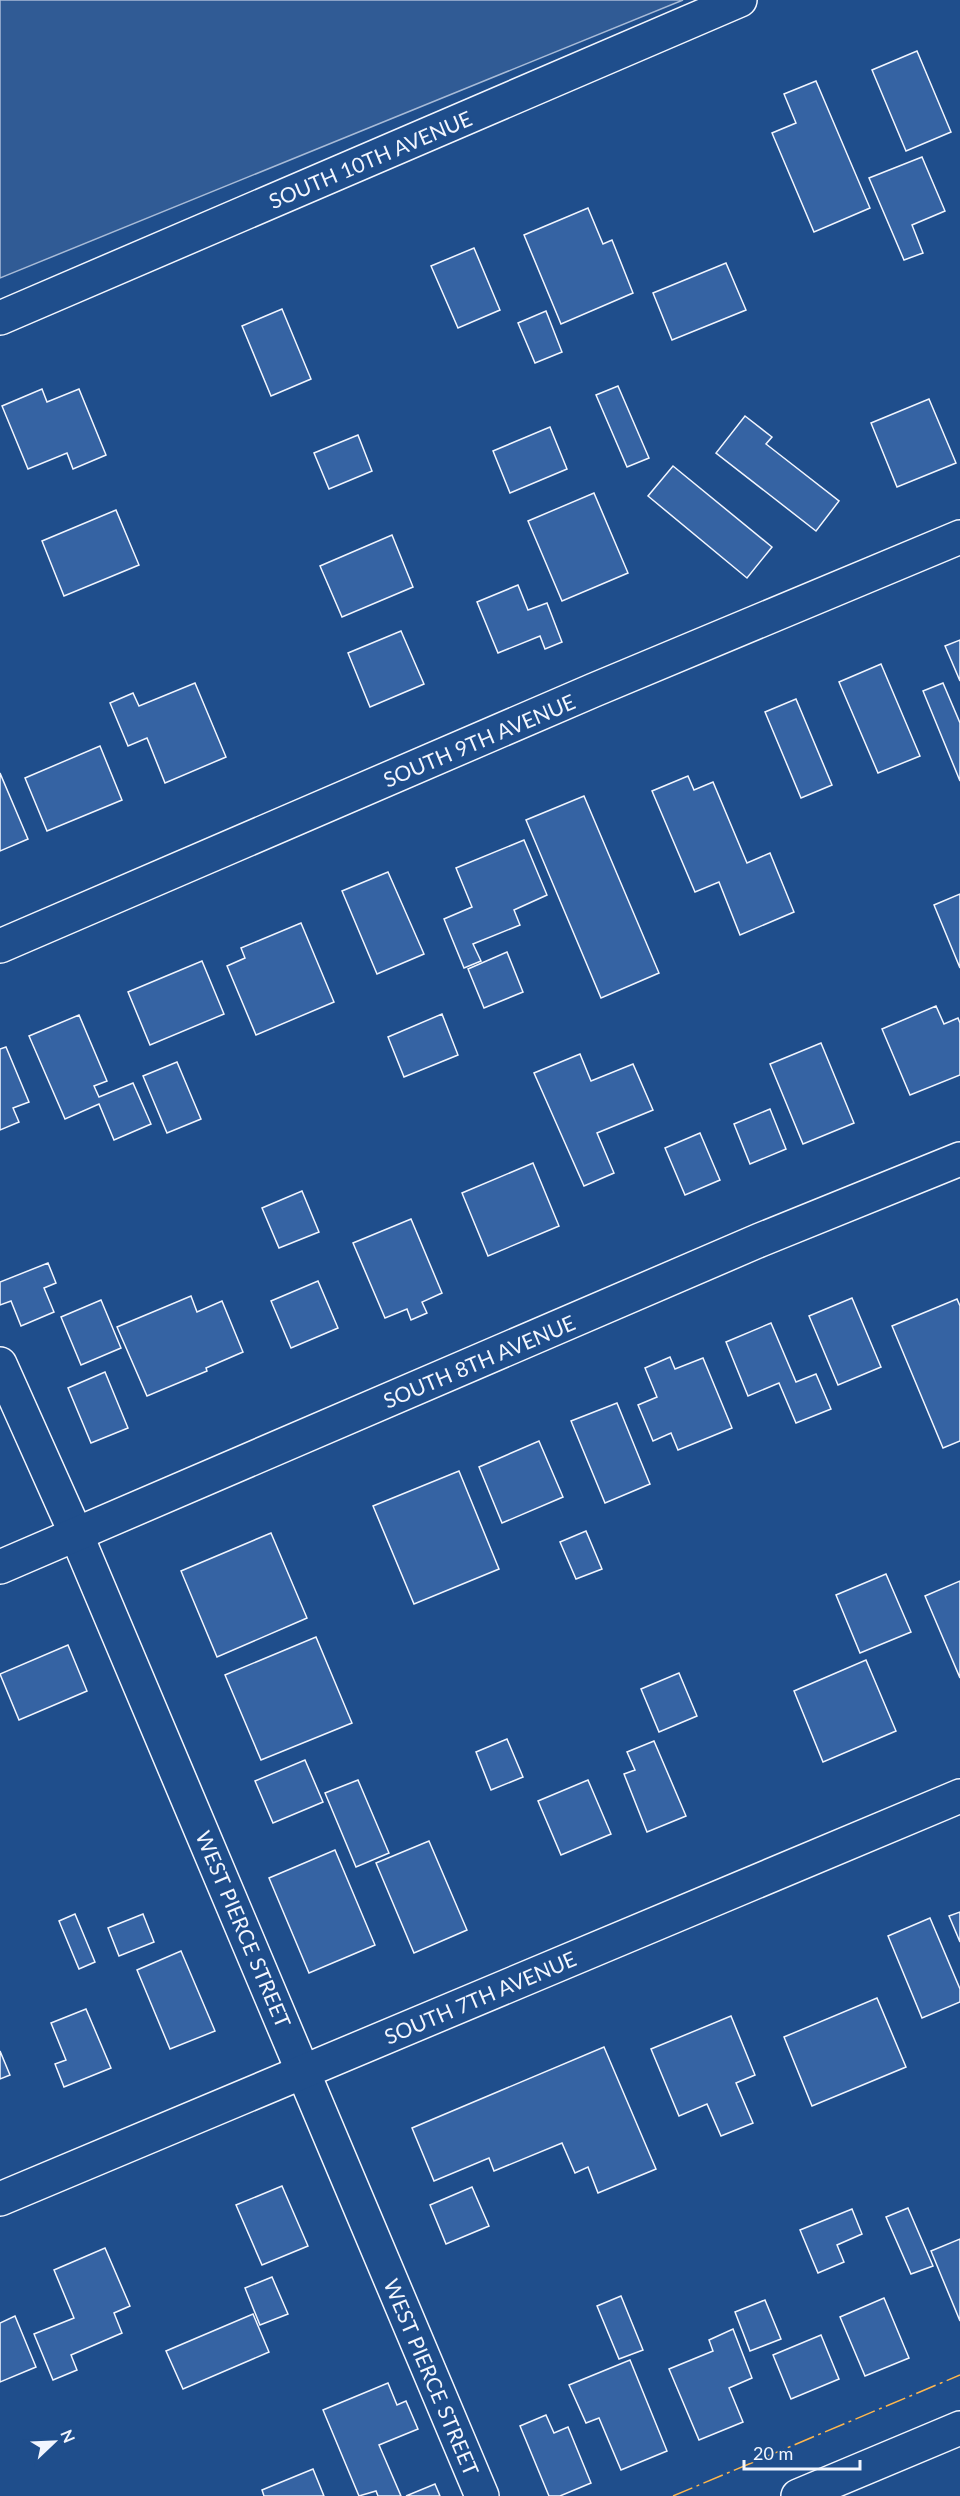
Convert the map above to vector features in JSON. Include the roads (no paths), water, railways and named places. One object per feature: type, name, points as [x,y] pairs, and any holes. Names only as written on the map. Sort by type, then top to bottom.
[{"type":"street","name":"SOUTH 10TH AVENUE","points":[[0,318],[740,0]]},
{"type":"street","name":"SOUTH 9TH AVENUE","points":[[0,946],[594,690],[960,537]]},
{"type":"street","name":"SOUTH 8TH AVENUE","points":[[0,1567],[760,1240],[960,1159]]},
{"type":"street","name":"WEST PIERCE STREET","points":[[0,1364],[76,1534],[482,2496]]},
{"type":"street","name":"SOUTH 7TH AVENUE","points":[[0,2199],[960,1796]]},
{"type":"street","points":[[798,2496],[960,2428]]}]
